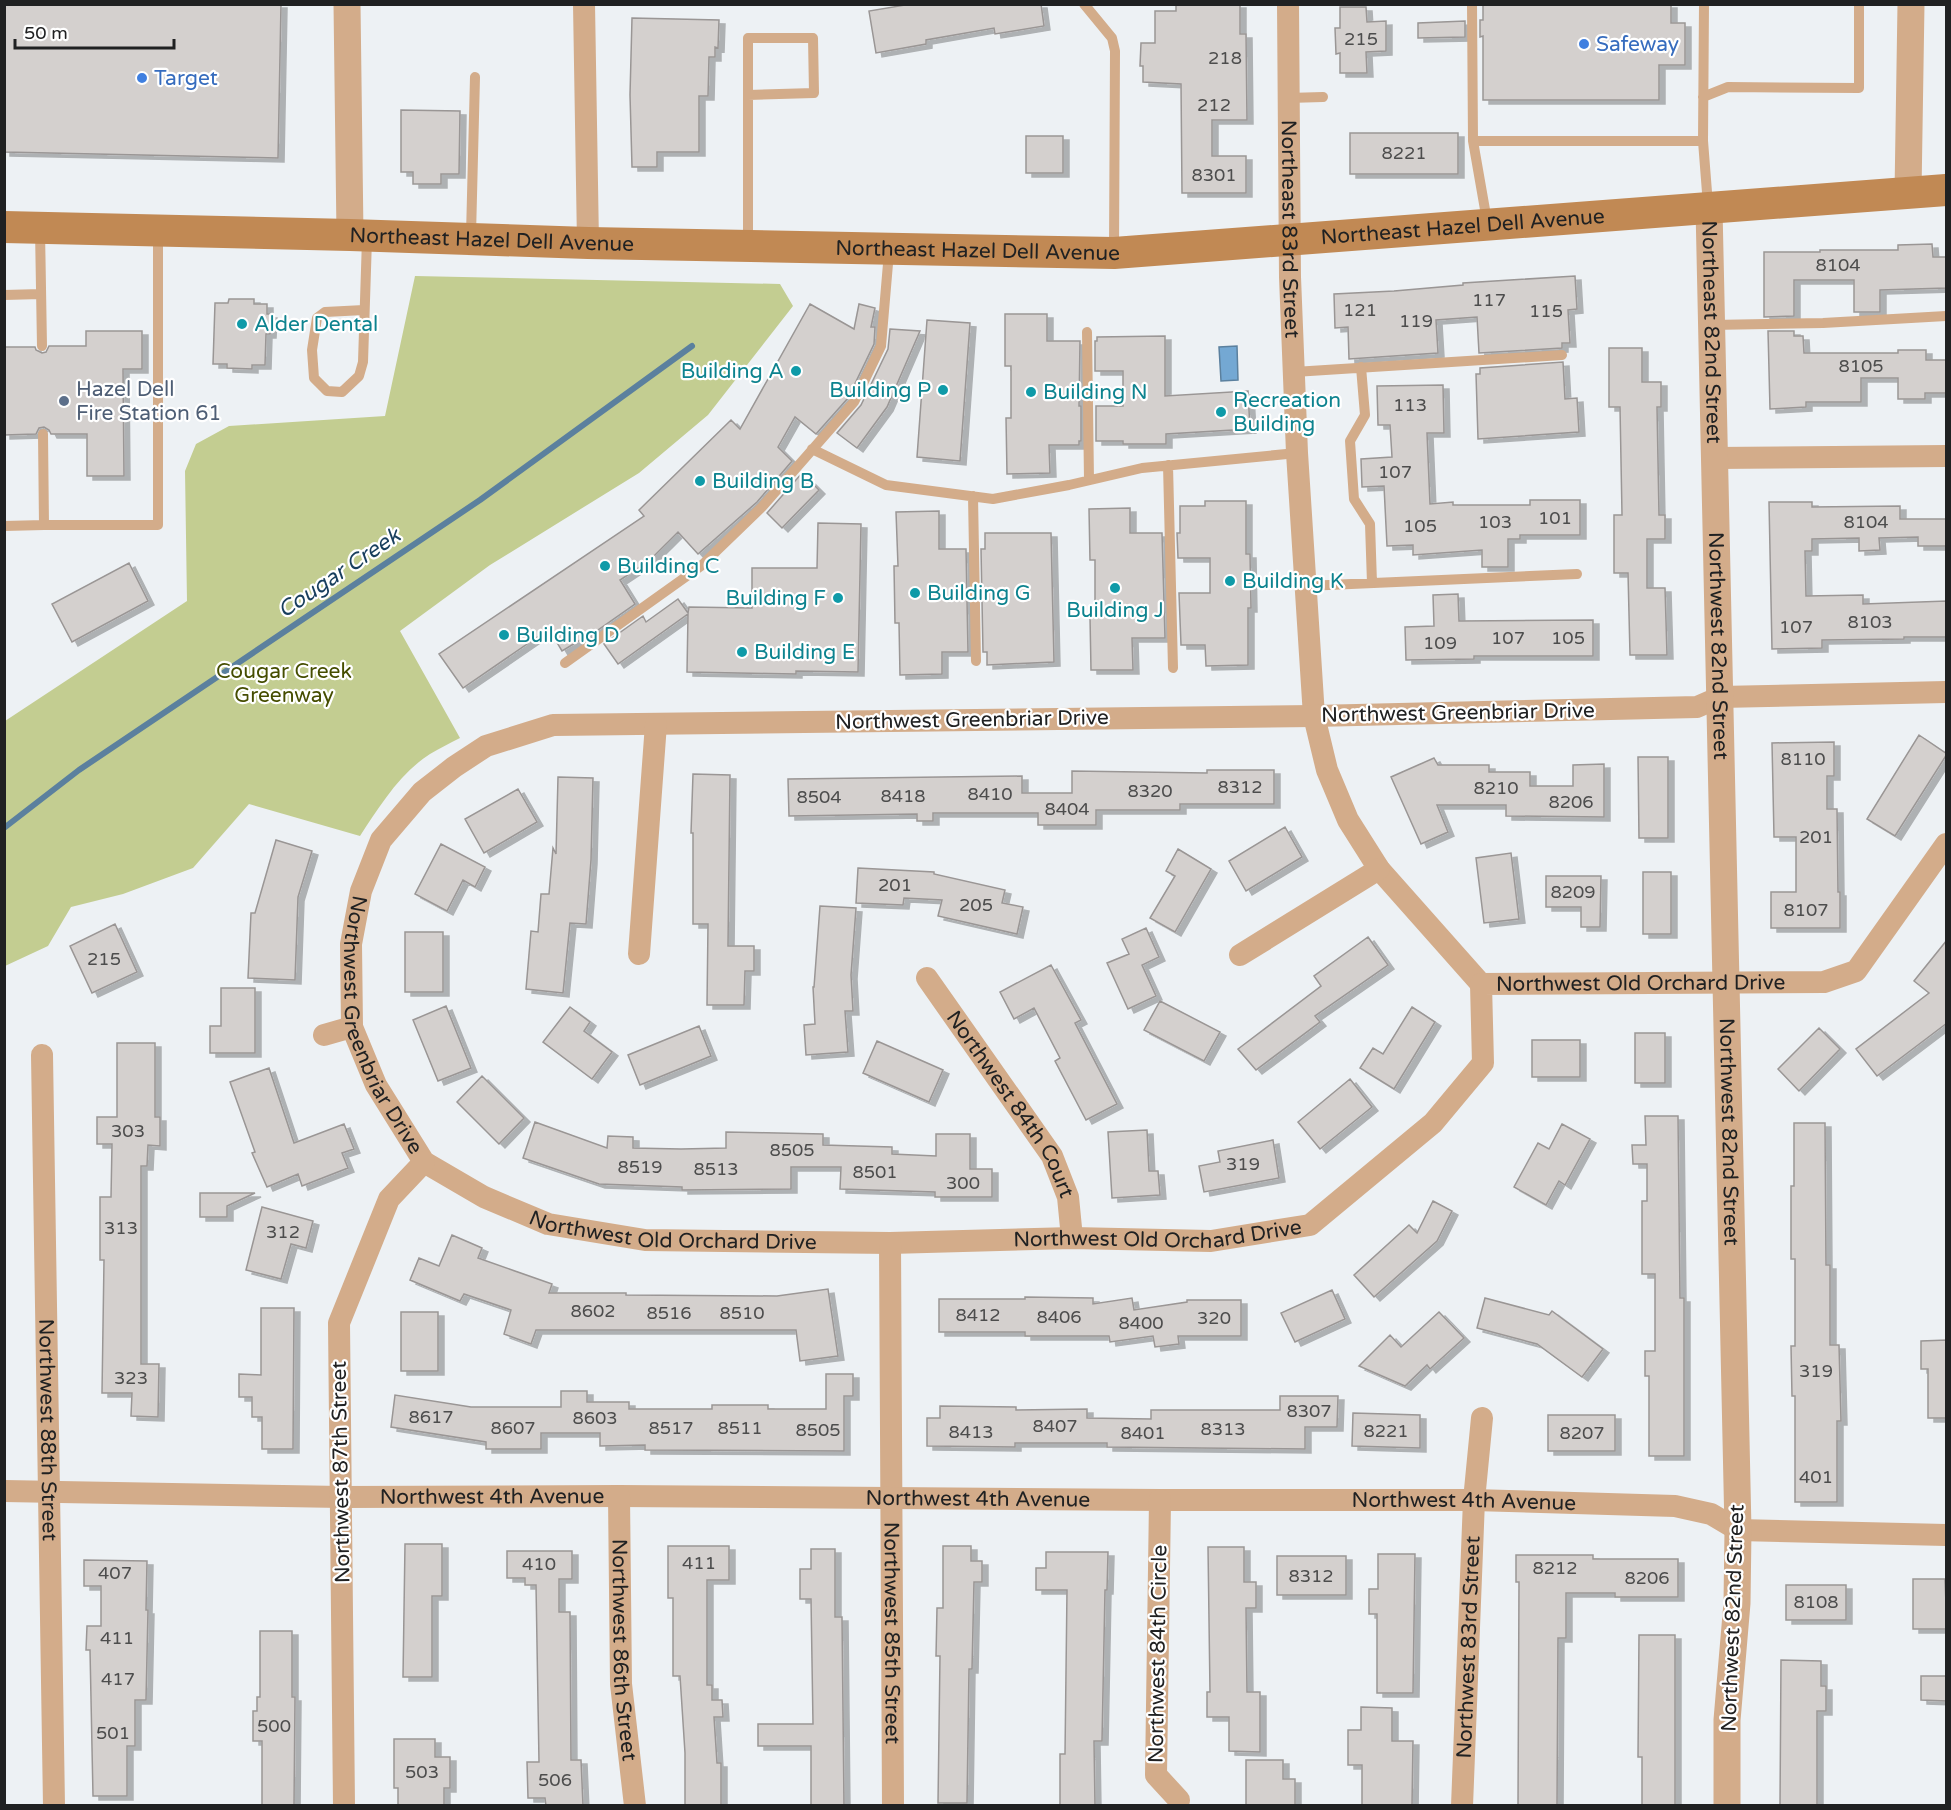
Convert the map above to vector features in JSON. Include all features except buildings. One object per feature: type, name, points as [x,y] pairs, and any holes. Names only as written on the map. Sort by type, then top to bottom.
[{"type":"main road","name":"Northeast Hazel Dell Avenue","points":[[4,227],[588,243],[1114,253],[1947,190]]},
{"type":"street","points":[[347,4],[358,235]]},
{"type":"street","points":[[584,4],[588,243]]},
{"type":"street","name":"Northeast 83rd Street","points":[[1288,4],[1289,240],[1297,453]]},
{"type":"street","points":[[1908,193],[1911,4]]},
{"type":"street","name":"Northeast 82nd Street","points":[[1709,208],[1714,458]]},
{"type":"street","points":[[1297,453],[1314,716],[1327,770],[1348,820],[1379,869],[1481,984]]},
{"type":"street","points":[[1714,458],[1947,456]]},
{"type":"street","name":"Northwest 82nd Street","points":[[1714,458],[1738,1530],[1737,1603],[1727,1720],[1727,1806]]},
{"type":"street","name":"Northwest Greenbriar Drive","points":[[424,1162],[376,1085],[352,1027],[351,944],[361,891],[381,840],[422,792],[486,746],[553,725],[1314,716],[1697,707],[1720,697],[1947,692]]},
{"type":"street","points":[[639,954],[656,724]]},
{"type":"street","name":"Northwest Old Orchard Drive","points":[[424,1162],[484,1197],[548,1224],[645,1240],[890,1244],[1072,1238],[1210,1241],[1310,1225],[1433,1123],[1483,1063],[1481,984],[1824,982],[1856,971],[1947,844]]},
{"type":"street","points":[[1240,955],[1379,869]]},
{"type":"street","name":"Northwest 84th Court","points":[[927,978],[1052,1156],[1068,1197],[1072,1238]]},
{"type":"street","points":[[324,1035],[352,1027]]},
{"type":"street","name":"Northwest 88th Street","points":[[42,1054],[47,1491],[54,1806]]},
{"type":"street","name":"Northwest 87th Street","points":[[344,1806],[339,1323],[389,1199],[424,1162]]},
{"type":"street","name":"Northwest 85th Street","points":[[890,1244],[892,1806]]},
{"type":"street","name":"Northwest 83rd Street","points":[[1462,1806],[1474,1500],[1482,1418]]},
{"type":"street","name":"Northwest 4th Avenue","points":[[4,1491],[341,1497],[1474,1500],[1675,1506],[1711,1514],[1738,1530],[1947,1535]]},
{"type":"street","name":"Northwest 86th Street","points":[[619,1496],[621,1684],[635,1806]]},
{"type":"street","name":"Northwest 84th Circle","points":[[1160,1500],[1156,1775],[1179,1800]]},
{"type":"lane","points":[[1084,4],[1112,38],[1115,51],[1114,253]]},
{"type":"lane","points":[[1472,4],[1473,141],[1487,225]]},
{"type":"lane","points":[[1704,4],[1703,141],[1709,208]]},
{"type":"lane","points":[[1703,97],[1728,87],[1858,88],[1859,4]]},
{"type":"lane","points":[[748,95],[814,93],[813,38],[748,38],[748,95],[748,245]]},
{"type":"lane","points":[[471,239],[475,77]]},
{"type":"lane","points":[[1288,98],[1323,97]]},
{"type":"lane","points":[[1473,141],[1703,141]]},
{"type":"lane","points":[[40,228],[42,346]]},
{"type":"lane","points":[[4,526],[158,525],[158,230]]},
{"type":"lane","points":[[358,235],[364,310],[363,362],[359,376],[342,392],[327,391],[314,378],[312,350],[317,318],[325,312],[364,310]]},
{"type":"lane","points":[[565,663],[701,566],[762,507],[854,402],[881,346],[890,248]]},
{"type":"lane","points":[[4,295],[41,294]]},
{"type":"lane","points":[[1711,326],[1947,316]]},
{"type":"lane","points":[[1087,332],[1089,480]]},
{"type":"lane","points":[[1294,372],[1562,355]]},
{"type":"lane","points":[[1361,367],[1365,415],[1350,441],[1354,499],[1370,524],[1372,583]]},
{"type":"lane","points":[[43,434],[44,525]]},
{"type":"lane","points":[[812,448],[886,485],[993,499],[1142,468],[1297,453]]},
{"type":"lane","points":[[1168,465],[1173,668]]},
{"type":"lane","points":[[974,496],[976,662]]},
{"type":"lane","points":[[1306,586],[1577,574]]},
{"type":"green space","name":"Cougar Creek Greenway","points":[[415,276],[780,284],[793,306],[708,415],[639,473],[490,565],[400,631],[460,738],[430,754],[409,771],[391,791],[360,836],[249,804],[193,868],[123,894],[71,907],[48,946],[5,966],[5,721],[187,601],[185,471],[196,444],[229,426],[385,416]]},
{"type":"water","points":[[1237,346],[1238,380],[1221,381],[1219,347]]},
{"type":"waterway","name":"Cougar Creek","points":[[4,828],[79,770],[480,500],[692,346]]},
{"type":"place","name":"Safeway","points":[[1584,44]]},
{"type":"place","name":"Target","points":[[142,78]]},
{"type":"place","name":"Alder Dental","points":[[242,324]]},
{"type":"place","name":"Building A","points":[[796,371]]},
{"type":"place","name":"Building P","points":[[943,390]]},
{"type":"place","name":"Building N","points":[[1031,392]]},
{"type":"place","name":"Hazel Dell Fire Station 61","points":[[64,401]]},
{"type":"place","name":"Recreation Building","points":[[1221,412]]},
{"type":"place","name":"Building B","points":[[700,481]]},
{"type":"place","name":"Building C","points":[[605,566]]},
{"type":"place","name":"Building K","points":[[1230,581]]},
{"type":"place","name":"Building J","points":[[1115,588]]},
{"type":"place","name":"Building G","points":[[915,593]]},
{"type":"place","name":"Building F","points":[[838,598]]},
{"type":"place","name":"Building D","points":[[504,635]]},
{"type":"place","name":"Building E","points":[[742,652]]}]
